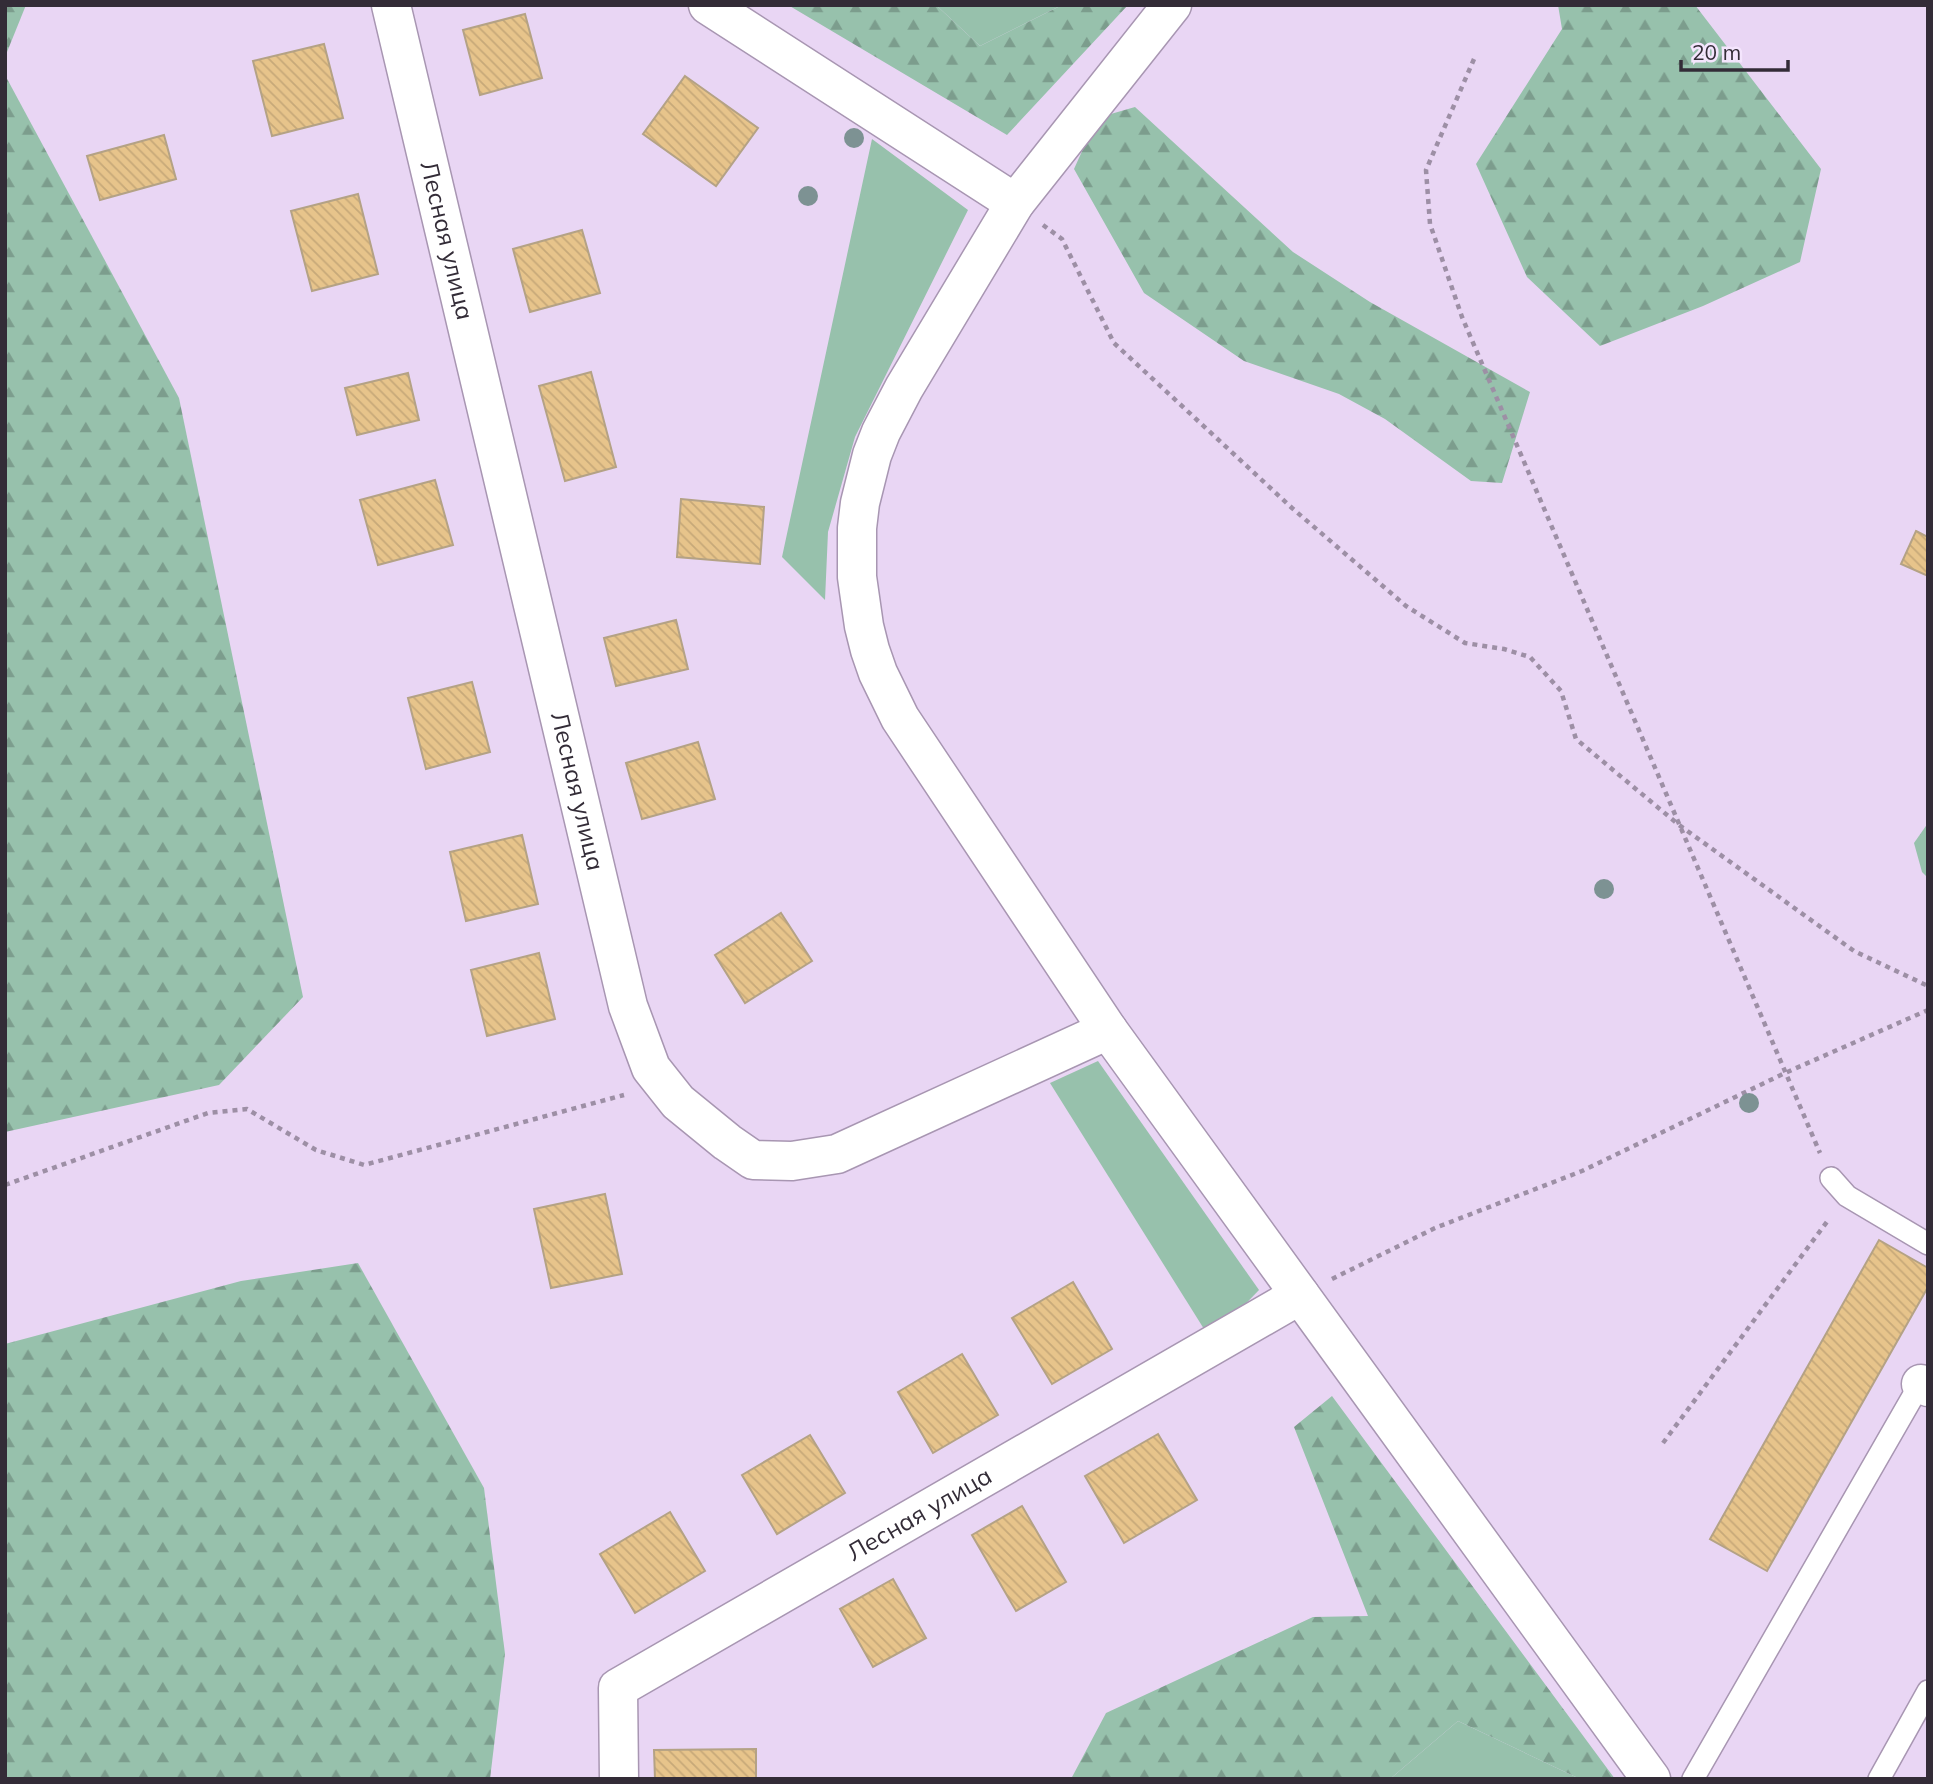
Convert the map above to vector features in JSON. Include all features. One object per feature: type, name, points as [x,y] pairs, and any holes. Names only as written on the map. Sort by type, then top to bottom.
[{"type":"street","name":"Лесная улица","points":[[391,5],[628,1006],[651,1068],[678,1102],[753,1160],[792,1161],[837,1154],[1108,1030]]},
{"type":"street","points":[[708,5],[1015,203]]},
{"type":"street","points":[[1171,5],[1015,203],[904,388],[881,432],[872,455],[860,503],[856,552],[859,602],[864,626],[878,673],[900,718],[1108,1030],[1651,1779]]},
{"type":"street","name":"Лесная улица","points":[[619,1779],[618,1688],[1300,1295]]},
{"type":"lane","points":[[1831,1178],[1847,1196],[1928,1244]]},
{"type":"lane","points":[[1693,1779],[1925,1380]]},
{"type":"lane","points":[[1879,1779],[1928,1691]]},
{"type":"path","points":[[1474,59],[1426,170],[1430,224],[1462,317],[1831,1178]]},
{"type":"path","points":[[1015,203],[1062,239],[1114,343],[1292,508],[1406,607],[1465,643],[1504,649],[1530,657],[1561,691],[1576,739],[1679,825],[1854,951],[1928,986]]},
{"type":"path","points":[[1300,1295],[1435,1228],[1582,1171],[1785,1073],[1928,1010]]},
{"type":"path","points":[[5,1185],[208,1113],[247,1109],[316,1150],[364,1165],[664,1085]]},
{"type":"path","points":[[1663,1443],[1847,1196]]},
{"type":"green space","points":[[5,5],[26,5],[5,57]]},
{"type":"green space","points":[[788,5],[936,5],[980,46],[1062,5],[1128,5],[1007,135]]},
{"type":"green space","points":[[936,5],[1062,5],[980,46]]},
{"type":"green space","points":[[1558,5],[1695,5],[1821,169],[1800,262],[1703,306],[1600,346],[1527,277],[1476,164],[1562,29]]},
{"type":"green space","points":[[5,75],[179,398],[303,997],[219,1085],[5,1132]]},
{"type":"green space","points":[[1135,107],[1293,252],[1370,302],[1530,392],[1502,483],[1471,481],[1385,419],[1339,394],[1244,361],[1144,293],[1074,169],[1097,118]]},
{"type":"green space","points":[[872,139],[968,210],[855,437],[828,532],[825,600],[782,557]]},
{"type":"green space","points":[[1928,823],[1928,878],[1922,872],[1914,843]]},
{"type":"green space","points":[[1098,1061],[1259,1290],[1229,1321],[1204,1329],[1050,1083]]},
{"type":"green space","points":[[358,1263],[484,1488],[505,1654],[490,1779],[5,1779],[5,1344],[241,1281]]},
{"type":"green space","points":[[1332,1396],[1615,1779],[1580,1779],[1458,1721],[1390,1779],[1071,1779],[1106,1713],[1313,1617],[1368,1616],[1294,1427]]},
{"type":"green space","points":[[1458,1721],[1580,1779],[1390,1779]]},
{"type":"building","points":[[525,14],[542,78],[480,95],[463,30]]},
{"type":"building","points":[[324,44],[343,118],[272,136],[253,61]]},
{"type":"building","points":[[685,76],[758,128],[716,186],[643,134]]},
{"type":"building","points":[[164,135],[176,179],[100,200],[87,156]]},
{"type":"building","points":[[358,194],[378,274],[312,291],[291,211]]},
{"type":"building","points":[[582,230],[600,293],[530,312],[513,249]]},
{"type":"building","points":[[591,372],[616,467],[565,481],[539,386]]},
{"type":"building","points":[[408,373],[419,420],[357,435],[345,388]]},
{"type":"building","points":[[435,480],[453,545],[378,565],[360,500]]},
{"type":"building","points":[[681,499],[764,507],[760,564],[677,557]]},
{"type":"building","points":[[1916,531],[1928,537],[1928,576],[1901,564]]},
{"type":"building","points":[[676,620],[688,669],[616,686],[604,638]]},
{"type":"building","points":[[472,682],[490,752],[426,769],[408,698]]},
{"type":"building","points":[[698,742],[715,799],[642,819],[626,763]]},
{"type":"building","points":[[522,835],[538,904],[466,921],[450,852]]},
{"type":"building","points":[[781,913],[812,961],[745,1003],[715,955]]},
{"type":"building","points":[[539,953],[555,1019],[487,1036],[471,970]]},
{"type":"building","points":[[605,1194],[622,1274],[551,1288],[534,1209]]},
{"type":"building","points":[[1879,1240],[1928,1268],[1928,1287],[1767,1571],[1710,1539]]},
{"type":"building","points":[[1073,1282],[1112,1349],[1052,1384],[1012,1318]]},
{"type":"building","points":[[962,1354],[998,1415],[933,1453],[898,1392]]},
{"type":"building","points":[[1158,1434],[1197,1500],[1124,1543],[1085,1476]]},
{"type":"building","points":[[810,1435],[845,1493],[777,1534],[742,1475]]},
{"type":"building","points":[[1022,1506],[1066,1582],[1016,1611],[972,1535]]},
{"type":"building","points":[[670,1512],[705,1571],[635,1613],[600,1554]]},
{"type":"building","points":[[893,1579],[926,1638],[873,1667],[840,1609]]},
{"type":"building","points":[[756,1749],[756,1779],[655,1779],[654,1750]]}]
